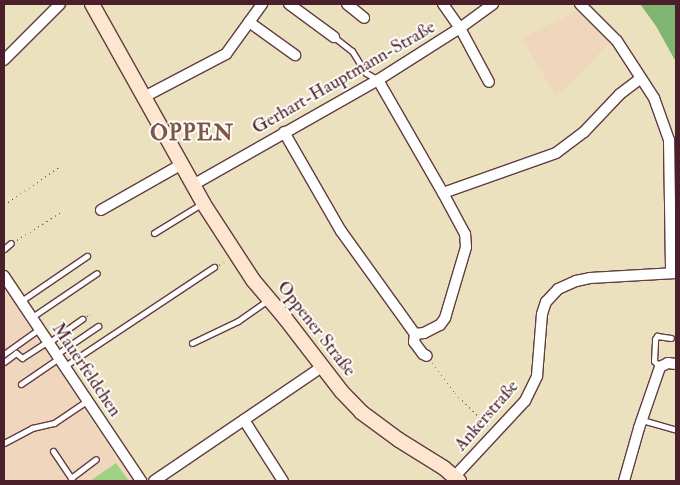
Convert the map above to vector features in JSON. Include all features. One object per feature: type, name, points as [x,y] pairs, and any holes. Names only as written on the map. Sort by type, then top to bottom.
[{"type":"street","points":[[4,60],[60,4]]},
{"type":"street","name":"Oppener Straße","points":[[92,4],[130,68],[203,203],[236,255],[269,299],[286,318],[342,392],[378,426],[457,479]]},
{"type":"street","points":[[144,97],[226,54],[262,4]]},
{"type":"street","points":[[289,4],[334,37]]},
{"type":"street","points":[[347,4],[364,18]]},
{"type":"street","points":[[443,4],[460,28]]},
{"type":"street","name":"Gerhart-Hauptmann-Straße","points":[[193,185],[378,80],[460,28],[493,4]]},
{"type":"street","points":[[580,4],[617,40],[654,98],[669,140],[673,156],[674,273]]},
{"type":"street","points":[[249,22],[295,55]]},
{"type":"street","name":"Gerhart-Hauptmann-Straße","points":[[460,28],[489,82]]},
{"type":"street","points":[[443,193],[556,152],[584,132],[620,94],[641,78]]},
{"type":"street","points":[[284,132],[341,231],[410,331],[415,334],[424,334],[440,325],[445,318],[466,247],[465,234],[378,80]]},
{"type":"street","points":[[101,210],[182,164]]},
{"type":"street","name":"Ankerstraße","points":[[457,479],[495,433],[525,401],[534,385],[539,364],[542,314],[546,302],[558,290],[576,280],[674,273]]},
{"type":"street","name":"Mauerfeldchen","points":[[4,276],[140,481]]},
{"type":"street","points":[[415,334],[414,342],[423,354],[427,356]]},
{"type":"street","points":[[624,481],[660,368],[668,363],[676,364]]},
{"type":"street","points":[[154,481],[322,367]]},
{"type":"street","points":[[244,420],[283,481]]},
{"type":"lane","points":[[334,37],[352,51],[366,73],[378,80]]},
{"type":"lane","points":[[154,233],[203,203]]},
{"type":"lane","points":[[4,249],[11,243]]},
{"type":"lane","points":[[21,302],[87,256]]},
{"type":"lane","points":[[21,384],[214,267]]},
{"type":"lane","points":[[31,317],[98,273]]},
{"type":"lane","points":[[192,343],[238,321],[269,299]]},
{"type":"lane","points":[[4,362],[16,353],[22,358],[82,320]]},
{"type":"lane","points":[[60,360],[98,326]]},
{"type":"lane","points":[[4,354],[39,329]]},
{"type":"lane","points":[[660,368],[654,361],[655,338],[657,336],[671,338]]},
{"type":"lane","points":[[4,443],[32,428],[54,423],[87,401]]},
{"type":"lane","points":[[642,420],[676,430]]},
{"type":"lane","points":[[53,451],[72,480],[96,459]]},
{"type":"path","points":[[4,205],[60,167]]},
{"type":"path","points":[[11,243],[61,212]]},
{"type":"path","points":[[214,267],[236,255]]},
{"type":"path","points":[[427,356],[455,393],[495,433]]},
{"type":"shaded area","points":[[577,11],[610,42],[556,97],[522,38]]},
{"type":"shaded area","points":[[4,287],[102,437],[134,481],[4,481]]},
{"type":"green space","points":[[640,4],[676,4],[676,62],[656,26]]},
{"type":"green space","points":[[116,463],[129,481],[90,481]]},
{"type":"district","name":"OPPEN","points":[[192,134]]}]
